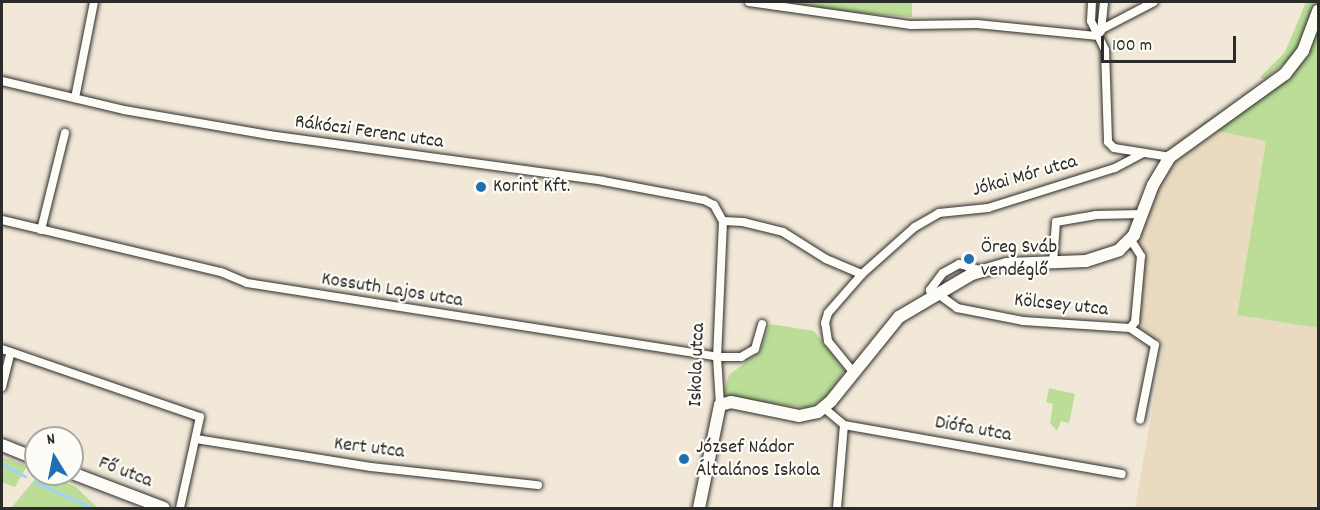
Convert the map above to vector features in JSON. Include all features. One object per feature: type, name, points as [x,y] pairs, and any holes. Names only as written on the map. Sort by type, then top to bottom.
[{"type":"main road","points":[[720,405],[730,402],[799,416],[824,408],[899,317],[980,270],[1007,264],[1053,262],[1108,255],[1131,240],[1161,168],[1170,156],[1285,74],[1303,51],[1318,11]]},
{"type":"main road","name":"Iskola utca","points":[[699,508],[720,405]]},
{"type":"main road","points":[[2,445],[24,454]]},
{"type":"main road","name":"Fő utca","points":[[84,478],[164,508]]},
{"type":"street","points":[[75,98],[94,2]]},
{"type":"street","points":[[748,2],[911,25],[977,24],[1098,36]]},
{"type":"street","points":[[1092,2],[1092,21],[1105,50],[1108,142],[1114,148],[1170,156]]},
{"type":"street","points":[[1104,2],[1104,28]]},
{"type":"street","points":[[1098,36],[1104,28],[1154,2]]},
{"type":"street","name":"Rákóczi Ferenc utca","points":[[2,81],[75,98],[376,153],[686,195],[714,205],[723,221]]},
{"type":"street","points":[[41,230],[65,133]]},
{"type":"street","name":"Jókai Mór utca","points":[[854,373],[828,342],[825,323],[831,307],[862,274],[915,227],[939,213],[988,208],[1115,168],[1143,153]]},
{"type":"street","points":[[1053,262],[1056,222],[1096,215],[1142,214]]},
{"type":"street","name":"Kossuth Lajos utca","points":[[2,220],[221,272],[247,283],[717,357],[741,357],[755,349],[762,324]]},
{"type":"street","points":[[723,221],[743,222],[783,232],[826,259],[862,274]]},
{"type":"street","name":"Iskola utca","points":[[720,405],[717,357],[723,221]]},
{"type":"street","name":"Kölcsey utca","points":[[935,296],[957,308],[1023,321],[1130,328],[1135,322],[1141,256],[1131,240]]},
{"type":"street","points":[[1130,328],[1155,345],[1140,420]]},
{"type":"street","points":[[2,387],[6,351],[201,417],[180,508]]},
{"type":"street","points":[[824,408],[844,425],[837,508]]},
{"type":"street","name":"Diófa utca","points":[[844,425],[1122,474]]},
{"type":"street","name":"Kert utca","points":[[196,439],[371,467],[538,485]]},
{"type":"shaded area","points":[[1198,127],[1266,140],[1237,315],[1318,328],[1318,508],[1135,508],[1163,347],[1129,320],[1136,257],[1124,237],[1150,177],[1171,144]]},
{"type":"green space","points":[[750,2],[912,2],[912,17],[776,7]]},
{"type":"green space","points":[[1306,2],[1318,2],[1318,328],[1237,315],[1266,141],[1198,127],[1281,71],[1284,63],[1264,80],[1260,77],[1285,52]]},
{"type":"green space","points":[[770,324],[814,331],[845,371],[826,397],[808,408],[730,397],[724,392],[729,375],[760,351]]},
{"type":"green space","points":[[1049,388],[1075,394],[1069,423],[1061,421],[1057,431],[1050,423],[1053,404],[1046,402]]},
{"type":"green space","points":[[2,457],[24,465],[24,471],[15,487],[2,482]]},
{"type":"green space","points":[[29,486],[74,486],[98,508],[11,508]]},
{"type":"waterway","points":[[2,464],[24,475]]},
{"type":"waterway","points":[[44,486],[92,508]]},
{"type":"place","name":"Korint Kft.","points":[[481,187]]},
{"type":"place","name":"Öreg Sváb vendéglő","points":[[969,259]]},
{"type":"place","name":"József Nádor Általános Iskola","points":[[684,459]]}]
